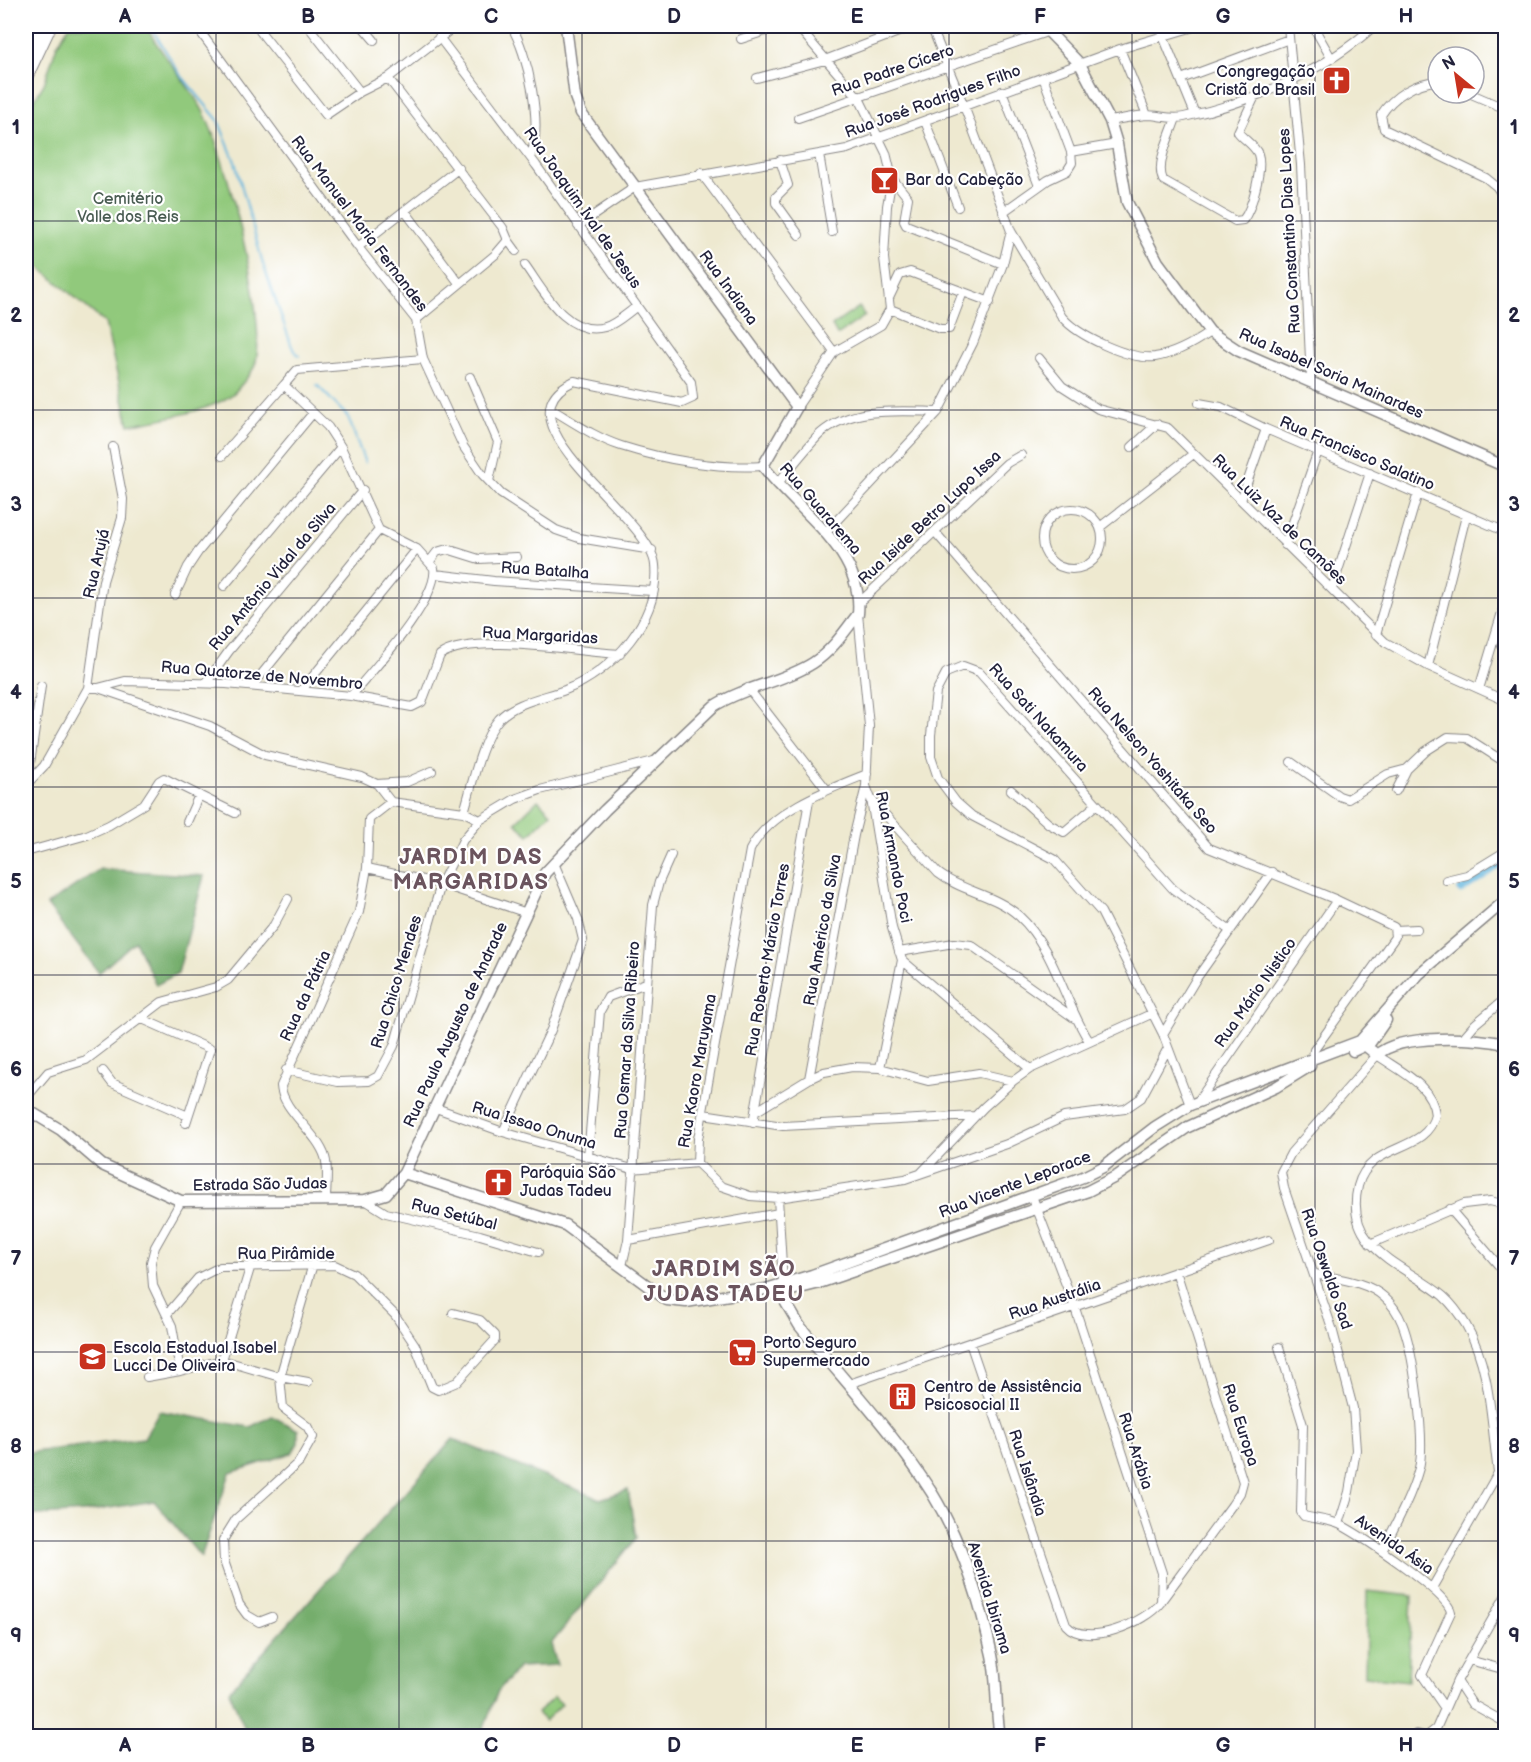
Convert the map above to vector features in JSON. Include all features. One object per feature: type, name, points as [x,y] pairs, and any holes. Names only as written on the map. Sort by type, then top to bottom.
[{"type":"highway","points":[[33,52],[49,26]]},
{"type":"highway","points":[[33,52],[60,26]]},
{"type":"highway","points":[[26,75],[37,29]]},
{"type":"main road","name":"Rua Indiana","points":[[566,26],[578,108],[797,407]]},
{"type":"main road","name":"Rua Isabel Soria Mainardes","points":[[1046,28],[1080,64],[1110,121],[1117,144],[1123,190],[1134,218],[1174,285],[1210,332],[1239,351],[1506,467]]},
{"type":"main road","points":[[763,466],[797,407]]},
{"type":"main road","name":"Rua Guararema","points":[[763,466],[777,484],[825,533],[851,566],[858,608]]},
{"type":"main road","points":[[658,759],[714,706],[748,688],[813,663],[833,646],[858,608]]},
{"type":"main road","name":"Rua Paulo Augusto de Andrade","points":[[404,1173],[436,1108],[524,912],[545,873],[658,759]]},
{"type":"main road","points":[[1506,900],[1419,974],[1363,1043],[1377,1055],[1386,1048],[1402,1044],[1462,1039],[1506,1044]]},
{"type":"main road","name":"Rua Vicente Leporace","points":[[404,1173],[565,1224],[649,1289],[674,1302],[783,1286],[1032,1196],[1103,1167],[1155,1127],[1193,1104],[1363,1043]]},
{"type":"main road","points":[[783,1286],[816,1284],[1038,1210],[1112,1179],[1188,1127],[1276,1087],[1312,1062]]},
{"type":"main road","points":[[1272,1074],[1278,1080],[1276,1087]]},
{"type":"main road","name":"Estrada São Judas","points":[[26,1109],[61,1130],[102,1165],[181,1201],[365,1200],[386,1194],[404,1173]]},
{"type":"main road","name":"Avenida Ibirama","points":[[783,1286],[786,1303],[799,1325],[910,1461],[933,1495],[955,1538],[972,1581],[992,1656],[997,1687],[998,1733]]},
{"type":"street","name":"Rua Manuel Maria Fernandes","points":[[196,26],[217,48],[358,247],[416,320],[423,359],[463,446],[489,481],[501,494],[556,530],[579,538],[652,550]]},
{"type":"street","points":[[252,26],[321,111],[330,115],[360,92],[388,78],[455,26]]},
{"type":"street","points":[[308,26],[360,92]]},
{"type":"street","points":[[362,26],[374,40]]},
{"type":"street","points":[[512,26],[525,51],[531,91],[535,134],[530,157]]},
{"type":"street","points":[[741,39],[781,26]]},
{"type":"street","points":[[797,26],[859,98],[880,137],[889,161],[892,178],[885,224],[884,258],[890,309],[881,325],[834,352],[797,407]]},
{"type":"street","points":[[757,78],[825,60],[914,26]]},
{"type":"street","points":[[931,26],[1011,231],[1062,317],[1071,327],[1085,336],[1132,353],[1153,357],[1188,347],[1210,332]]},
{"type":"street","name":"Rua Padre Cícero","points":[[798,118],[859,98],[1046,28],[1064,26]]},
{"type":"street","name":"Rua José Rodrigues Filho","points":[[578,226],[635,187],[701,173],[847,149],[1120,49],[1197,26]]},
{"type":"street","name":"Rua Constantino Dias Lopes","points":[[1288,26],[1295,80],[1311,381]]},
{"type":"street","points":[[1312,26],[1330,56]]},
{"type":"street","points":[[1110,121],[1147,115],[1176,118],[1255,96],[1295,80],[1374,26]]},
{"type":"street","points":[[1496,26],[1506,30]]},
{"type":"street","points":[[1163,36],[1194,114]]},
{"type":"street","name":"Rua Joaquim Ival de Jesus","points":[[439,37],[530,157],[691,382],[693,398],[682,403],[574,381],[555,395],[551,409]]},
{"type":"street","points":[[1181,79],[1289,39]]},
{"type":"street","points":[[1120,49],[1147,115]]},
{"type":"street","points":[[1003,212],[1039,186],[1067,171],[1072,163],[1071,152],[1043,77]]},
{"type":"street","points":[[388,78],[459,168],[503,228],[516,251]]},
{"type":"street","points":[[1426,84],[1416,86],[1390,104],[1381,115],[1384,129],[1486,178],[1497,187],[1506,201]]},
{"type":"street","points":[[1002,91],[1039,186]]},
{"type":"street","points":[[1176,118],[1162,162],[1160,174],[1163,180],[1235,221],[1243,220],[1252,206],[1259,159],[1254,147],[1238,132],[1255,96]]},
{"type":"street","points":[[1486,101],[1506,109]]},
{"type":"street","points":[[925,121],[958,207]]},
{"type":"street","points":[[1071,152],[1117,144]]},
{"type":"street","points":[[819,154],[832,232]]},
{"type":"street","points":[[780,160],[788,185],[776,197],[776,203],[799,235]]},
{"type":"street","points":[[358,247],[459,168]]},
{"type":"street","points":[[701,173],[834,352]]},
{"type":"street","points":[[892,178],[908,198],[903,221],[906,225],[1004,264]]},
{"type":"street","points":[[405,211],[459,283]]},
{"type":"street","points":[[825,533],[938,412],[973,343],[990,302],[1004,264],[1011,231]]},
{"type":"street","points":[[416,320],[496,254],[508,240]]},
{"type":"street","points":[[525,266],[558,311],[582,326],[594,329],[611,325],[636,307]]},
{"type":"street","points":[[889,300],[904,272],[990,302]]},
{"type":"street","points":[[890,309],[940,329],[949,329],[963,292]]},
{"type":"street","name":"Rua Luiz Vaz de Camões","points":[[1039,358],[1062,386],[1098,409],[1168,428],[1192,455],[1241,500],[1376,634],[1397,650],[1506,701]]},
{"type":"street","points":[[222,456],[297,370],[423,359]]},
{"type":"street","points":[[470,377],[498,442],[489,481]]},
{"type":"street","points":[[284,385],[313,413],[341,447],[363,490],[379,530],[417,549],[430,561],[435,574],[413,620],[351,696]]},
{"type":"street","name":"Rua Francisco Salatino","points":[[1199,403],[1221,406],[1266,429],[1506,532]]},
{"type":"street","points":[[464,812],[487,740],[499,719],[521,705],[585,681],[620,654],[638,627],[653,591],[655,563],[652,550],[640,532],[557,439],[552,430],[551,409]]},
{"type":"street","name":"Rua Guararema","points":[[551,409],[620,446],[687,461],[740,468],[763,466]]},
{"type":"street","points":[[777,484],[820,435],[841,421],[887,410],[938,412]]},
{"type":"street","points":[[175,595],[198,552],[313,413]]},
{"type":"street","points":[[1132,447],[1156,424]]},
{"type":"street","points":[[1241,500],[1266,429]]},
{"type":"street","name":"Rua Arujá","points":[[88,688],[103,581],[122,518],[123,499],[113,447]]},
{"type":"street","points":[[224,586],[341,447]]},
{"type":"street","points":[[1286,545],[1318,451]]},
{"type":"street","name":"Rua Iside Betro Lupo Issa","points":[[858,608],[1007,463],[1021,455]]},
{"type":"street","points":[[1100,527],[1192,455]]},
{"type":"street","points":[[1332,589],[1370,473]]},
{"type":"street","name":"Rua Antônio Vidal da Silva","points":[[206,683],[229,651],[363,490]]},
{"type":"street","points":[[1376,634],[1418,493]]},
{"type":"street","points":[[1078,509],[1087,513],[1100,527],[1101,547],[1090,563],[1081,567],[1061,567],[1053,562],[1042,546],[1045,526],[1058,512],[1078,509]]},
{"type":"street","points":[[1428,666],[1466,516]]},
{"type":"street","points":[[252,686],[379,530]]},
{"type":"street","name":"Rua Nelson Yoshitaka Seo","points":[[935,532],[1204,842],[1220,853],[1272,872],[1390,923],[1395,933]]},
{"type":"street","points":[[301,691],[417,549]]},
{"type":"street","points":[[430,561],[437,552],[447,549],[479,559],[517,557]]},
{"type":"street","name":"Rua Batalha","points":[[435,574],[504,582],[653,591]]},
{"type":"street","points":[[1479,688],[1506,599]]},
{"type":"street","name":"Rua Armando Poci","points":[[858,608],[869,726],[866,786],[871,799],[900,956],[880,1068]]},
{"type":"street","name":"Rua Margaridas","points":[[422,702],[440,655],[460,645],[511,645],[620,654]]},
{"type":"street","name":"Rua Sati Nakamura","points":[[1193,1104],[1163,1034],[1151,1014],[1111,927],[1063,868],[1045,853],[972,816],[944,787],[934,770],[932,735],[936,692],[946,673],[963,666],[979,672],[1173,889],[1229,930]]},
{"type":"street","name":"Rua Quatorze de Novembro","points":[[98,688],[125,681],[206,683],[351,696],[412,707],[422,702]]},
{"type":"street","points":[[26,785],[40,686]]},
{"type":"street","points":[[26,785],[44,766],[88,688],[98,688],[210,726],[265,755],[345,772],[377,784],[407,782],[432,771]]},
{"type":"street","points":[[748,688],[827,790]]},
{"type":"street","points":[[1396,791],[1407,769],[1436,743],[1454,737],[1467,738],[1506,763]]},
{"type":"street","name":"Rua Chico Mendes","points":[[286,1070],[338,1082],[369,1081],[378,1076],[394,1046],[441,884],[463,840],[480,820],[515,800],[540,790],[658,759]]},
{"type":"street","points":[[1291,762],[1344,799],[1388,774],[1407,769]]},
{"type":"street","name":"Rua Kaoro Maruyama","points":[[867,774],[827,790],[768,824],[756,838],[750,850],[703,1114],[697,1163],[721,1186],[750,1196],[778,1198],[918,1175],[1007,1144],[1064,1117],[1125,1109],[1141,1098],[1168,1048]]},
{"type":"street","points":[[26,852],[87,835],[109,825],[144,804],[161,778],[235,813]]},
{"type":"street","points":[[377,784],[391,802],[464,812],[480,820]]},
{"type":"street","name":"Rua Américo da Silva","points":[[809,1079],[854,835],[866,786]]},
{"type":"street","points":[[1011,789],[1049,824],[1064,832],[1097,804]]},
{"type":"street","points":[[187,822],[199,795]]},
{"type":"street","points":[[871,799],[929,865],[946,879],[992,897],[1019,916],[1041,944],[1075,1019],[1089,1041]]},
{"type":"street","name":"Rua Roberto Márcio Torres","points":[[753,1123],[809,801]]},
{"type":"street","name":"Rua da Pátria","points":[[326,1199],[325,1156],[307,1127],[281,1094],[286,1070],[359,912],[367,868],[369,819],[391,802]]},
{"type":"street","points":[[1446,880],[1467,875],[1506,851]]},
{"type":"street","name":"Rua Osmar da Silva Ribeiro","points":[[622,1266],[628,1240],[652,905],[671,855]]},
{"type":"street","points":[[503,1132],[551,1030],[583,940],[578,919],[554,863]]},
{"type":"street","points":[[367,868],[441,884],[524,912]]},
{"type":"street","points":[[1163,1034],[1180,1002],[1272,872]]},
{"type":"street","points":[[26,1098],[48,1072],[86,1060],[162,1002],[216,987],[228,980],[274,925],[288,899]]},
{"type":"street","name":"Rua Mário Nistico","points":[[1193,1104],[1337,900]]},
{"type":"street","points":[[1312,1062],[1314,1050],[1395,933],[1417,929]]},
{"type":"street","points":[[900,956],[954,943],[971,945],[1075,1019]]},
{"type":"street","points":[[900,956],[1030,1069]]},
{"type":"street","points":[[588,1157],[600,1011],[608,997],[646,983]]},
{"type":"street","points":[[1055,1004],[1064,994]]},
{"type":"street","points":[[1462,1039],[1475,1023],[1506,998]]},
{"type":"street","points":[[918,1175],[975,1116],[1013,1081],[1030,1069],[1151,1014]]},
{"type":"street","points":[[103,1071],[112,1083],[187,1119],[210,1049],[140,1018]]},
{"type":"street","points":[[1377,1055],[1424,1089],[1434,1108],[1435,1115],[1424,1135],[1378,1156],[1364,1171],[1359,1185],[1357,1211],[1360,1225],[1370,1244],[1388,1261],[1441,1294],[1466,1324],[1481,1359],[1498,1472]]},
{"type":"street","name":"Rua Oswaldo Sad","points":[[1339,1524],[1354,1463],[1355,1426],[1332,1328],[1284,1188],[1281,1172],[1291,1153],[1377,1055]]},
{"type":"street","points":[[755,1112],[824,1072],[852,1067],[880,1068],[928,1081],[979,1073],[1013,1081]]},
{"type":"street","name":"Rua Issao Onuma","points":[[436,1108],[503,1132],[632,1169],[697,1163]]},
{"type":"street","points":[[703,1114],[783,1126],[975,1116]]},
{"type":"street","name":"Rua Arábia","points":[[1032,1196],[1075,1308],[1162,1573],[1161,1602]]},
{"type":"street","points":[[778,1198],[783,1286]]},
{"type":"street","name":"Rua Setúbal","points":[[365,1200],[386,1213],[480,1235],[538,1252]]},
{"type":"street","points":[[180,1371],[175,1337],[168,1313],[153,1286],[151,1262],[155,1247],[181,1201]]},
{"type":"street","points":[[1370,1244],[1469,1202],[1506,1205]]},
{"type":"street","points":[[1450,1209],[1506,1274]]},
{"type":"street","points":[[628,1240],[779,1213]]},
{"type":"street","name":"Rua Austrália","points":[[849,1384],[1269,1240]]},
{"type":"street","points":[[272,1617],[259,1622],[252,1619],[239,1604],[224,1562],[223,1546],[227,1529],[299,1462],[313,1437],[307,1425],[283,1408],[280,1377],[313,1264]]},
{"type":"street","name":"Rua Pirâmide","points":[[168,1313],[184,1291],[211,1270],[251,1265],[313,1264],[345,1269],[366,1284],[405,1328],[415,1345],[432,1387],[438,1390],[446,1389],[457,1382],[495,1340],[495,1335],[480,1320],[453,1313]]},
{"type":"street","points":[[222,1360],[251,1265]]},
{"type":"street","name":"Rua Europa","points":[[1161,1602],[1232,1505],[1240,1493],[1243,1482],[1176,1271]]},
{"type":"street","points":[[1315,1274],[1376,1292],[1399,1315],[1407,1339],[1422,1445],[1420,1466],[1407,1502],[1382,1551]]},
{"type":"street","name":"Rua Islândia","points":[[970,1343],[1060,1613],[1066,1625],[1076,1633],[1114,1630],[1141,1621],[1161,1602]]},
{"type":"street","name":"Avenida Ásia","points":[[1279,1347],[1303,1425],[1301,1512],[1304,1516],[1339,1524],[1382,1551],[1432,1588],[1449,1605],[1451,1612],[1422,1675],[1444,1707]]},
{"type":"street","points":[[147,1377],[222,1360],[280,1377],[308,1382]]},
{"type":"street","points":[[1432,1588],[1506,1459]]},
{"type":"street","points":[[1416,1734],[1426,1737],[1436,1729],[1457,1681],[1506,1595]]},
{"type":"street","points":[[1469,1660],[1506,1670]]},
{"type":"street","points":[[1457,1681],[1472,1704],[1506,1723]]},
{"type":"green space","name":"Cemitério Valle dos Reis","points":[[69,26],[146,26],[202,109],[222,161],[233,197],[250,276],[258,343],[255,365],[236,391],[227,398],[201,409],[129,425],[105,323],[26,256],[26,113],[44,84],[57,45]]},
{"type":"green space","points":[[859,307],[865,316],[837,335],[832,326]]},
{"type":"green space","points":[[538,800],[551,813],[529,835],[515,823]]},
{"type":"green space","points":[[100,869],[204,876],[178,973],[156,985],[135,941],[99,973],[47,905]]},
{"type":"green space","points":[[159,1411],[250,1427],[272,1416],[298,1430],[298,1443],[292,1453],[230,1473],[201,1557],[154,1501],[84,1512],[26,1516],[26,1453],[144,1438]]},
{"type":"green space","points":[[453,1439],[600,1499],[628,1490],[636,1538],[551,1644],[557,1665],[519,1667],[498,1691],[481,1736],[248,1736],[229,1691]]},
{"type":"green space","points":[[1367,1591],[1412,1596],[1408,1681],[1365,1676]]},
{"type":"green space","points":[[554,1697],[562,1704],[545,1721],[537,1713]]},
{"type":"waterway","points":[[150,26],[180,74],[218,120],[235,162],[263,264],[292,347],[299,356]]},
{"type":"waterway","points":[[317,385],[348,417],[365,463]]},
{"type":"waterway","points":[[1461,890],[1506,860]]},
{"type":"place","name":"Congregação Cristã do Brasil","points":[[1336,81]]},
{"type":"place","name":"Bar do Cabeção","points":[[884,180]]},
{"type":"place","name":"Paróquia São Judas Tadeu","points":[[499,1182]]},
{"type":"place","name":"Porto Seguro Supermercado","points":[[742,1352]]},
{"type":"place","name":"Escola Estadual Isabel Lucci De Oliveira","points":[[92,1357]]},
{"type":"place","name":"Centro de Assistência Psicosocial II","points":[[903,1396]]},
{"type":"district","name":"JARDIM DAS MARGARIDAS","points":[[471,870]]},
{"type":"district","name":"JARDIM SÃO JUDAS TADEU","points":[[724,1282]]}]
